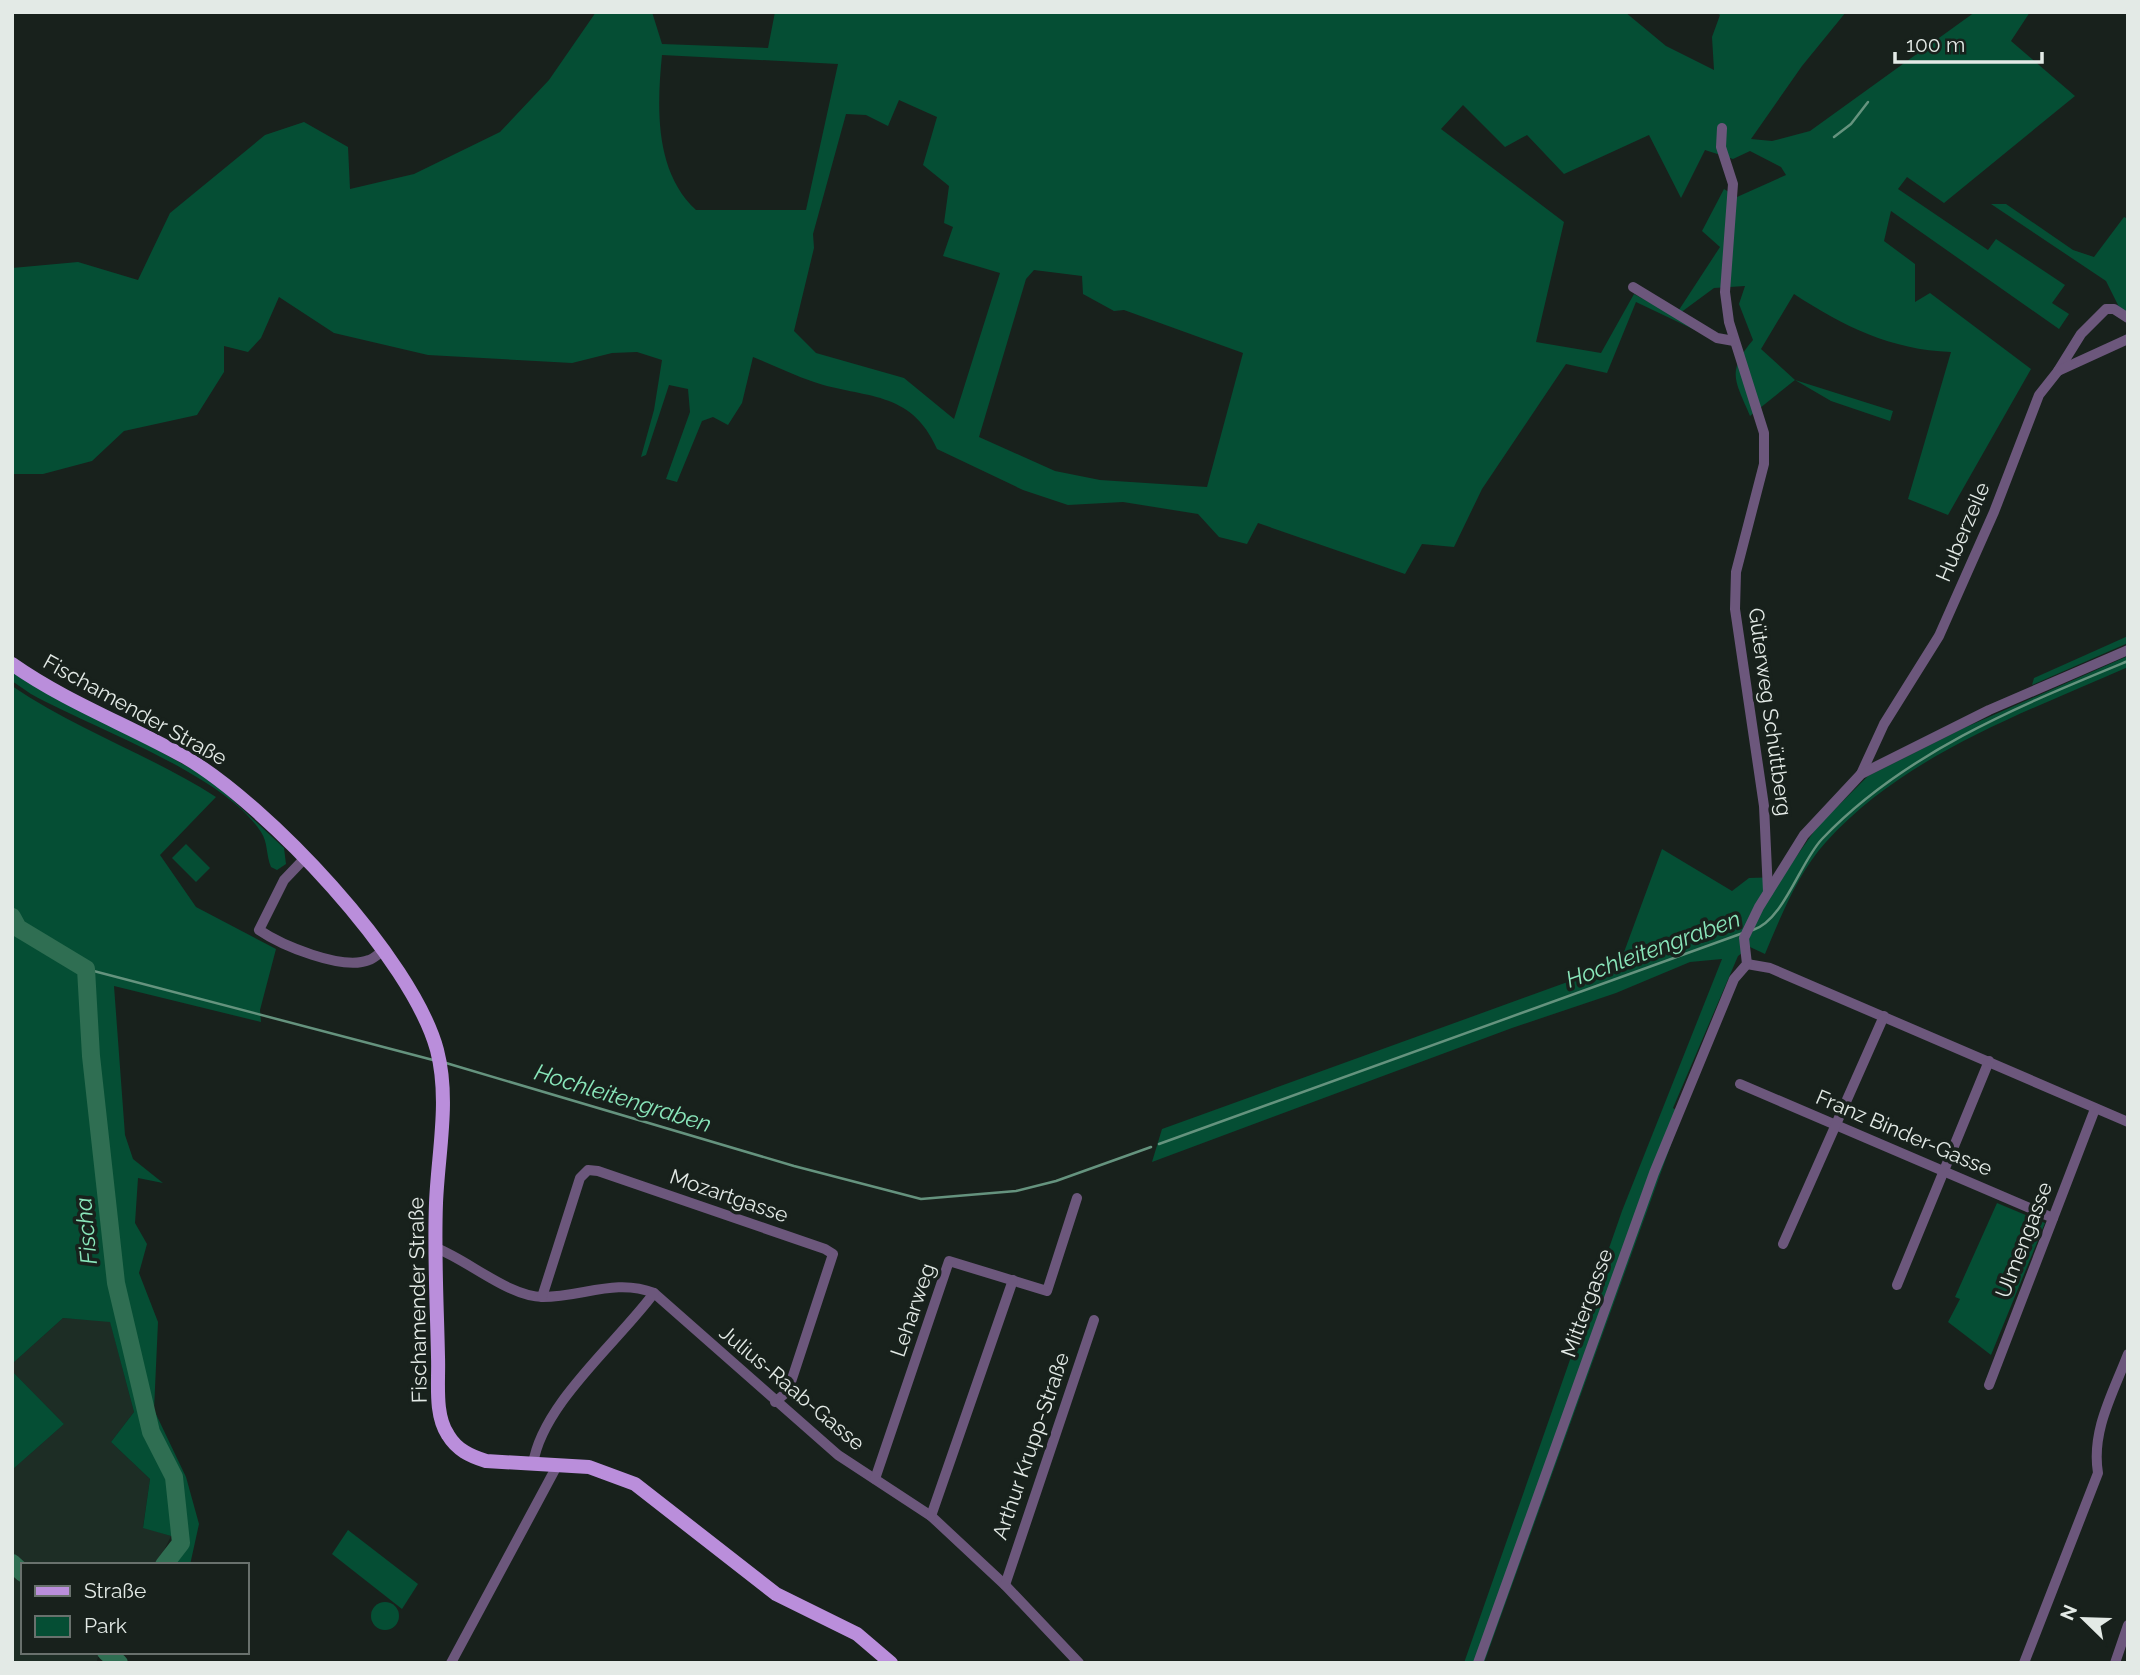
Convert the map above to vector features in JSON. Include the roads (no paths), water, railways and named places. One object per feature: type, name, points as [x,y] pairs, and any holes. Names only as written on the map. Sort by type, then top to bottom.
[{"type":"main road","name":"Fischamender Straße","points":[[12,664],[71,700],[183,757],[216,777],[250,803],[305,858],[383,951],[419,1006],[439,1063],[443,1110],[436,1248],[439,1395],[447,1434],[470,1456],[486,1461],[589,1466],[635,1484],[776,1594],[857,1634],[891,1663]]},
{"type":"street","name":"Güterweg Schüttberg","points":[[1722,128],[1721,147],[1733,184],[1725,292],[1734,341],[1764,433],[1764,464],[1736,572],[1735,609],[1768,850],[1769,892]]},
{"type":"street","points":[[1633,287],[1717,338],[1734,341]]},
{"type":"street","points":[[2058,371],[2081,334],[2106,309],[2114,309],[2128,318]]},
{"type":"street","name":"Huberzeile","points":[[1861,774],[1884,723],[1925,663],[1939,636],[1994,512],[2039,395],[2058,371],[2128,339]]},
{"type":"street","points":[[2128,650],[1989,710],[1861,774],[1804,835],[1748,926],[1744,938],[1747,964],[1770,968],[2128,1122]]},
{"type":"street","points":[[1768,850],[1786,863]]},
{"type":"street","points":[[305,858],[284,880],[259,930],[282,945],[348,962],[368,961],[383,951]]},
{"type":"street","name":"Mittergasse","points":[[1478,1663],[1654,1173],[1722,1004],[1734,979],[1747,964]]},
{"type":"street","points":[[1783,1244],[1884,1016]]},
{"type":"street","points":[[1897,1285],[1989,1061]]},
{"type":"street","name":"Franz Binder-Gasse","points":[[1740,1084],[2053,1218]]},
{"type":"street","name":"Ulmengasse","points":[[1989,1385],[2095,1109]]},
{"type":"street","name":"Mozartgasse","points":[[542,1297],[580,1178],[588,1170],[825,1249],[833,1254],[826,1277],[788,1391],[775,1402]]},
{"type":"street","name":"Leharweg","points":[[876,1479],[949,1261],[1047,1291],[1077,1198]]},
{"type":"street","points":[[436,1248],[519,1292],[542,1297],[621,1286],[638,1287],[654,1293],[581,1376],[540,1437],[533,1464]]},
{"type":"street","points":[[931,1516],[1013,1280]]},
{"type":"street","name":"Julius-Raab-Gasse","points":[[654,1293],[838,1455],[931,1516],[1004,1585],[1079,1663]]},
{"type":"street","name":"Arthur Krupp-Straße","points":[[1004,1585],[1094,1320]]},
{"type":"street","points":[[2024,1663],[2098,1473],[2094,1451],[2098,1430],[2128,1354]]},
{"type":"street","points":[[451,1663],[558,1464]]},
{"type":"street","points":[[2115,1663],[2128,1625]]},
{"type":"waterway","points":[[1834,137],[1851,124],[1868,102]]},
{"type":"waterway","name":"Hochleitengraben","points":[[1753,930],[1774,915],[1822,839],[1855,808],[1890,781],[1965,734],[2128,661]]},
{"type":"waterway","name":"Fischa","points":[[12,917],[18,928],[86,969],[91,1056],[116,1283],[151,1432],[174,1477],[181,1543],[166,1563]]},
{"type":"waterway","name":"Hochleitengraben","points":[[1159,1144],[1743,933]]},
{"type":"waterway","name":"Hochleitengraben","points":[[86,969],[433,1060]]},
{"type":"waterway","name":"Hochleitengraben","points":[[446,1063],[794,1166],[921,1199],[1016,1191],[1056,1181],[1151,1147]]},
{"type":"waterway","name":"Fischa","points":[[12,1563],[21,1571]]},
{"type":"waterway","name":"Fischa","points":[[108,1654],[119,1663]]}]
